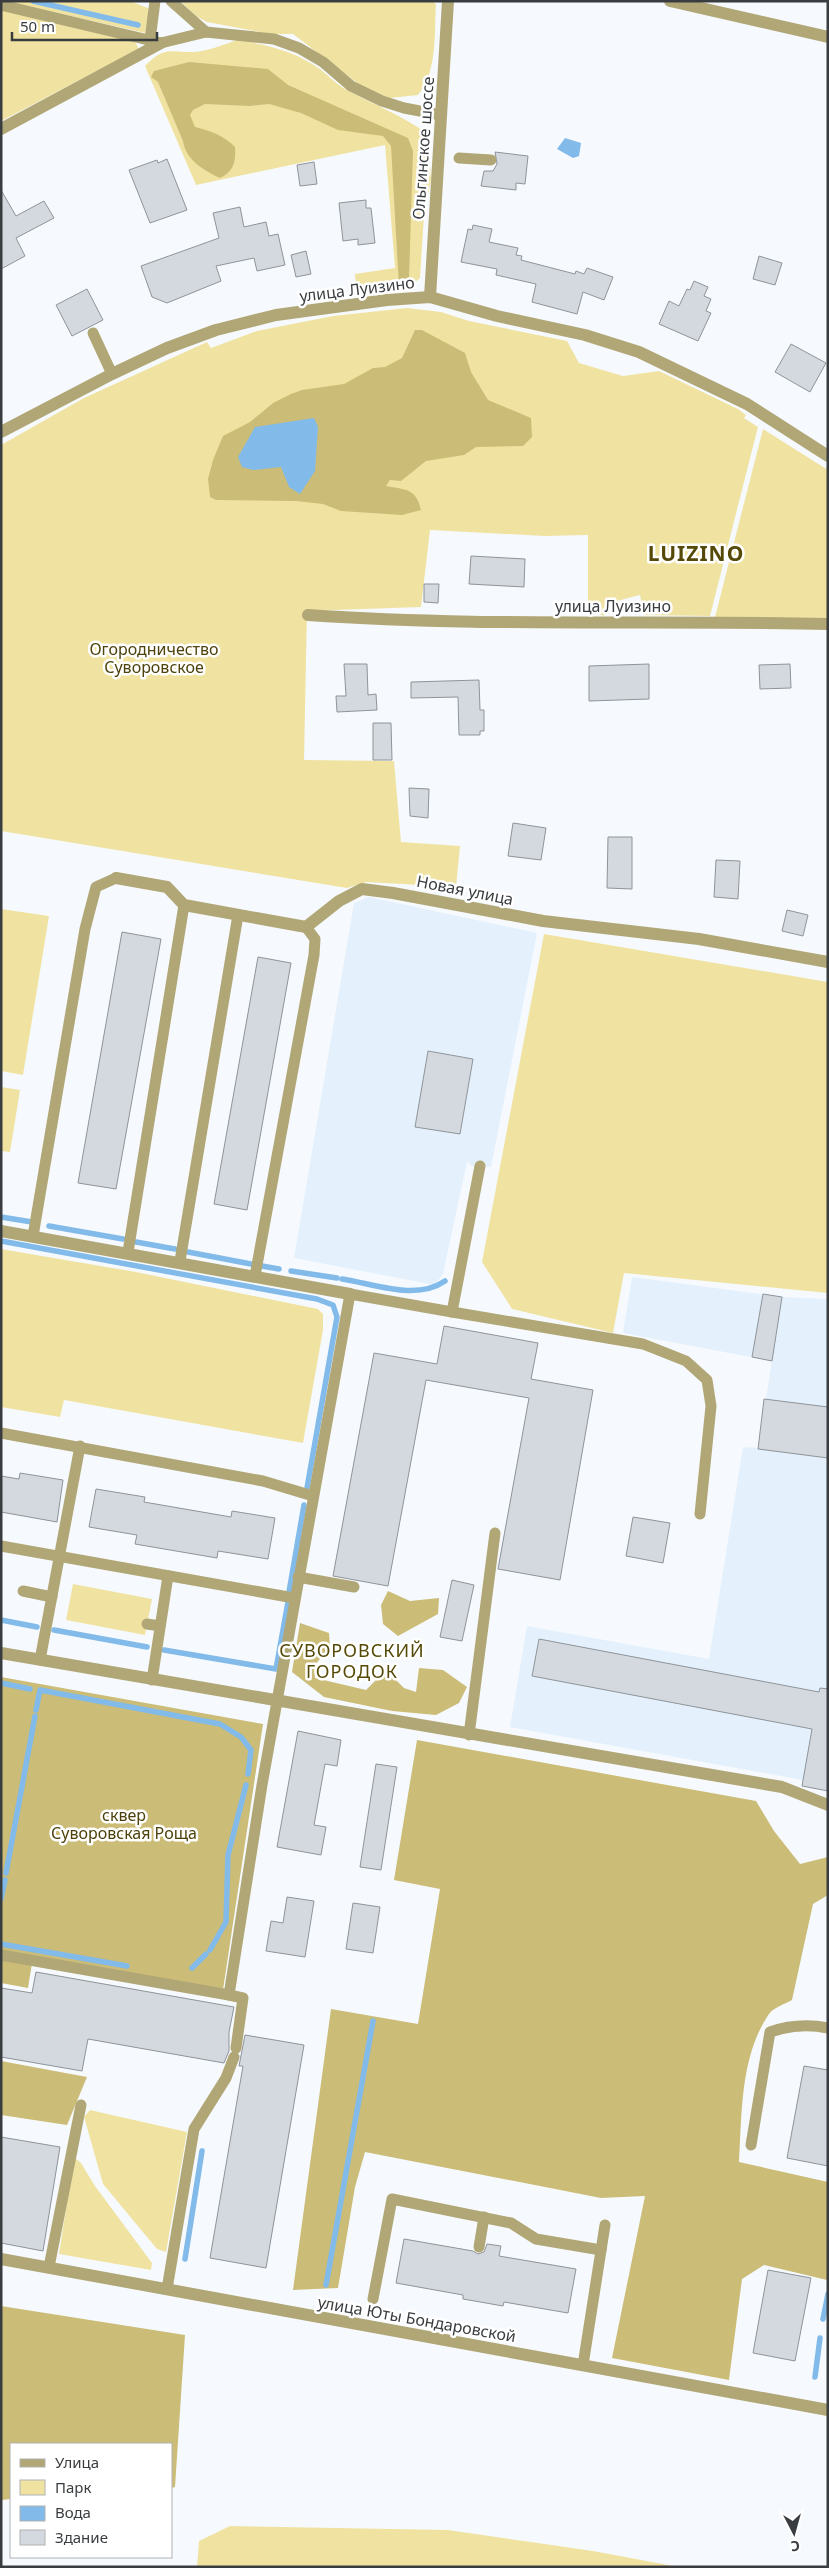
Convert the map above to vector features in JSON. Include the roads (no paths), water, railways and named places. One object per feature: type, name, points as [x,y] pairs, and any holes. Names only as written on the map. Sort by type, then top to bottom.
[{"type":"street","name":"Ольгинское шоссе","points":[[430,297],[448,1]]},
{"type":"street","points":[[670,1],[828,37]]},
{"type":"street","points":[[1,129],[156,41]]},
{"type":"street","name":"улица Луизино","points":[[1,432],[112,374],[167,348],[216,330],[276,315],[387,300],[430,297],[497,316],[585,335],[639,352],[747,404],[828,456]]},
{"type":"street","name":"улица Луизино","points":[[308,615],[404,622],[712,621],[828,624]]},
{"type":"street","points":[[116,878],[167,887],[184,905],[306,927]]},
{"type":"street","name":"Новая улица","points":[[306,927],[339,901],[362,889],[392,892],[543,921],[699,939],[828,962]]},
{"type":"street","points":[[1,1231],[128,1252],[350,1294]]},
{"type":"street","points":[[1,1653],[469,1735],[782,1787],[828,1805]]},
{"type":"street","name":"улица Юты Бондаровской","points":[[1,2259],[827,2408]]},
{"type":"lane","points":[[155,1],[156,41]]},
{"type":"lane","points":[[171,1],[206,32]]},
{"type":"lane","points":[[1,5],[156,41],[206,32],[274,39],[299,48],[323,62],[351,86],[382,101],[404,108],[441,115]]},
{"type":"lane","points":[[459,158],[492,160]]},
{"type":"lane","points":[[92,333],[112,374]]},
{"type":"lane","points":[[33,1236],[85,929],[96,887],[116,878]]},
{"type":"lane","points":[[128,1252],[184,905]]},
{"type":"lane","points":[[180,1262],[238,915]]},
{"type":"lane","points":[[255,1276],[314,955],[315,939],[306,927]]},
{"type":"lane","points":[[452,1312],[480,1166]]},
{"type":"lane","points":[[229,1995],[276,1701],[350,1294],[643,1344],[686,1361],[707,1380],[711,1406],[700,1514]]},
{"type":"lane","points":[[1,1432],[263,1481],[313,1496]]},
{"type":"lane","points":[[40,1660],[80,1446]]},
{"type":"lane","points":[[469,1735],[495,1533]]},
{"type":"lane","points":[[1,1546],[294,1598]]},
{"type":"lane","points":[[152,1680],[168,1576]]},
{"type":"lane","points":[[298,1578],[354,1588]]},
{"type":"lane","points":[[23,1591],[52,1597]]},
{"type":"lane","points":[[147,1624],[160,1626]]},
{"type":"lane","points":[[1,1955],[243,1998],[235,2053],[226,2078],[194,2129],[167,2289]]},
{"type":"lane","points":[[751,2145],[770,2032],[787,2026],[809,2025],[828,2028]]},
{"type":"lane","points":[[48,2267],[81,2104]]},
{"type":"lane","points":[[373,2300],[392,2199],[511,2223],[536,2239],[601,2250]]},
{"type":"lane","points":[[479,2247],[484,2217]]},
{"type":"lane","points":[[583,2365],[605,2225]]},
{"type":"water","points":[[565,138],[581,143],[579,156],[573,158],[557,149]]},
{"type":"water","points":[[314,418],[318,427],[315,471],[300,494],[289,487],[281,467],[253,470],[242,467],[238,457],[255,427]]},
{"type":"waterway","points":[[33,1],[138,25]]},
{"type":"waterway","points":[[1,1217],[32,1222]]},
{"type":"waterway","points":[[49,1226],[123,1239]]},
{"type":"waterway","points":[[1,1241],[317,1299],[333,1305],[337,1317],[307,1488]]},
{"type":"waterway","points":[[136,1242],[175,1249]]},
{"type":"waterway","points":[[188,1252],[251,1264]]},
{"type":"waterway","points":[[262,1266],[279,1269]]},
{"type":"waterway","points":[[291,1271],[337,1278]]},
{"type":"waterway","points":[[342,1279],[408,1290],[434,1287],[445,1281]]},
{"type":"waterway","points":[[289,1592],[304,1505]]},
{"type":"waterway","points":[[164,1650],[276,1669],[288,1602]]},
{"type":"waterway","points":[[1,1620],[37,1627]]},
{"type":"waterway","points":[[54,1630],[147,1647]]},
{"type":"waterway","points":[[1,1683],[30,1689]]},
{"type":"waterway","points":[[36,1710],[40,1690],[220,1724],[241,1737],[251,1750],[248,1774]]},
{"type":"waterway","points":[[6,1873],[35,1716]]},
{"type":"waterway","points":[[210,1950],[226,1922],[228,1855],[246,1785]]},
{"type":"waterway","points":[[1,1899],[5,1880]]},
{"type":"waterway","points":[[1,1944],[127,1966]]},
{"type":"waterway","points":[[192,1968],[206,1954]]},
{"type":"waterway","points":[[326,2285],[373,2021]]},
{"type":"waterway","points":[[185,2259],[202,2151]]},
{"type":"waterway","points":[[823,2319],[828,2294]]},
{"type":"waterway","points":[[815,2377],[820,2338]]},
{"type":"district","name":"LUIZINO","points":[[696,553]]},
{"type":"district","name":"СУВОРОВСКИЙ ГОРОДОК","points":[[352,1660]]},
{"type":"park label","name":"Огородничество Суворовское","points":[[154,658]]},
{"type":"park label","name":"сквер Суворовская Роща","points":[[124,1824]]}]
